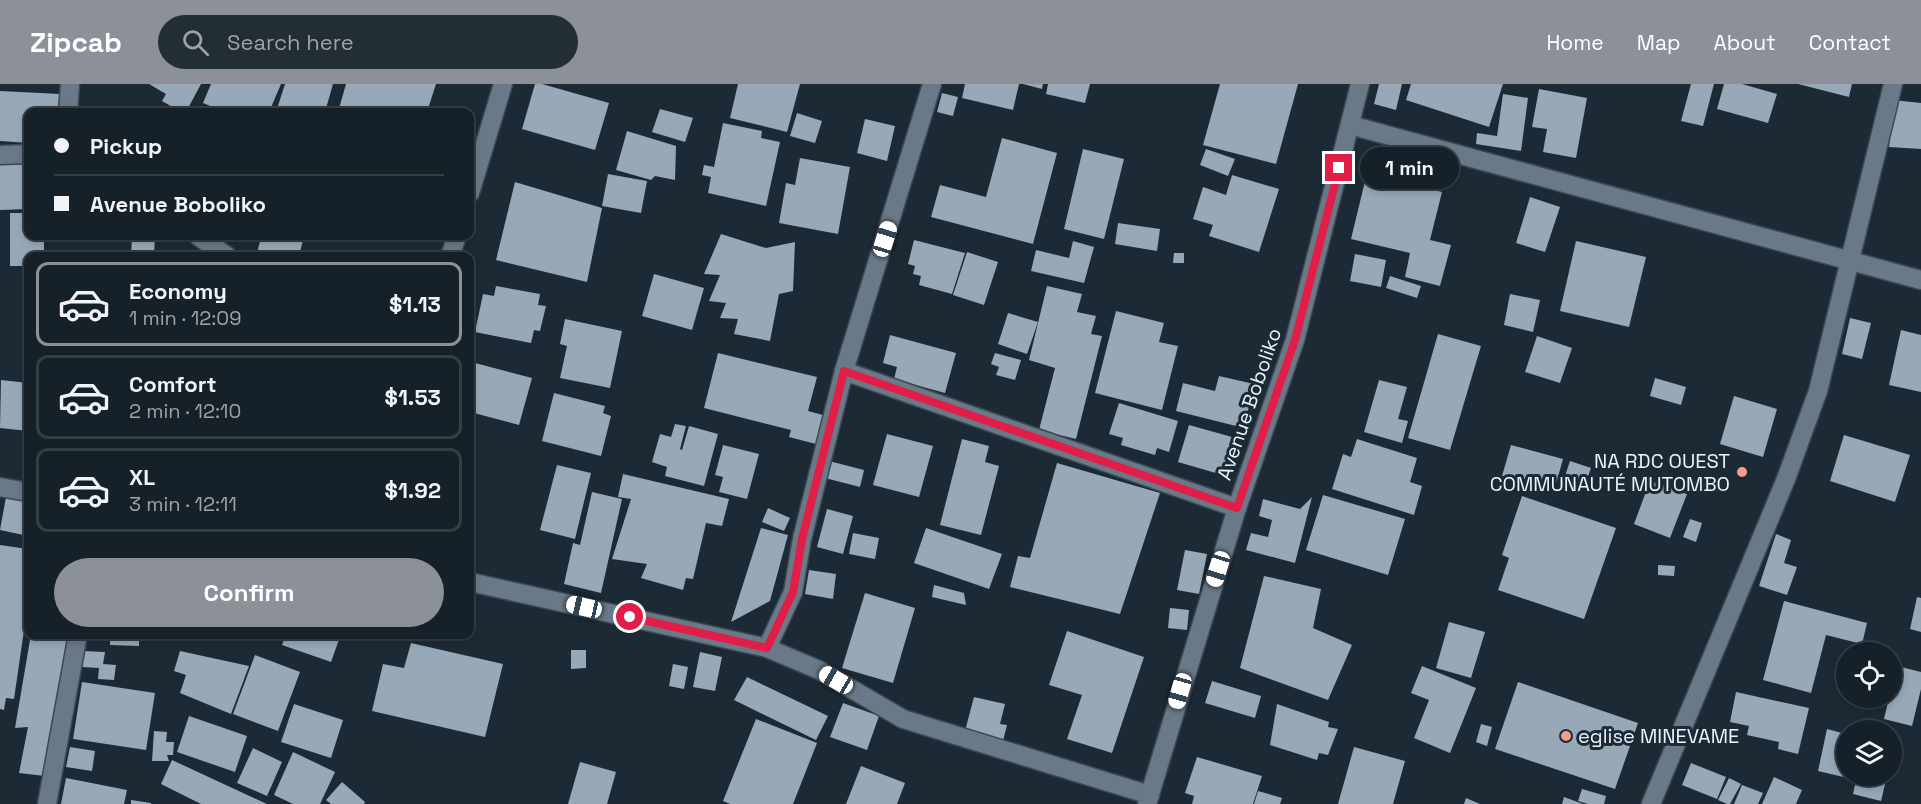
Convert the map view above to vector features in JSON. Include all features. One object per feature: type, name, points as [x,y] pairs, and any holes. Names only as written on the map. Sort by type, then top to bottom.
[{"type":"street","points":[[68,108],[70,84]]},
{"type":"street","points":[[474,181],[503,84]]},
{"type":"street","points":[[767,648],[793,592],[802,539],[844,371],[932,84]]},
{"type":"street","name":"Avenue Boboliko","points":[[1149,800],[1189,660],[1237,508],[1295,340],[1360,84]]},
{"type":"street","points":[[1651,804],[1794,457],[1818,391],[1893,84]]},
{"type":"street","points":[[1350,125],[1921,280]]},
{"type":"street","points":[[0,154],[24,154]]},
{"type":"street","points":[[204,240],[221,252]]},
{"type":"street","points":[[844,371],[1237,508]]},
{"type":"street","points":[[0,487],[24,491]]},
{"type":"street","points":[[474,583],[767,648],[819,670],[903,719],[1149,800]]},
{"type":"street","points":[[47,804],[77,639]]},
{"type":"building","points":[[149,84],[201,84],[188,108],[174,108],[162,101],[166,94]]},
{"type":"building","points":[[211,84],[281,84],[271,108],[215,108],[203,103]]},
{"type":"building","points":[[285,84],[333,84],[326,108],[277,108]]},
{"type":"building","points":[[346,84],[436,84],[428,108],[339,108]]},
{"type":"building","points":[[535,84],[609,103],[595,150],[522,129]]},
{"type":"building","points":[[738,84],[800,84],[787,132],[730,118]]},
{"type":"building","points":[[965,84],[1019,84],[1013,110],[962,98]]},
{"type":"building","points":[[1023,84],[1043,84],[1042,89]]},
{"type":"building","points":[[1048,84],[1090,84],[1085,103],[1046,94]]},
{"type":"building","points":[[1220,84],[1298,84],[1276,164],[1203,145]]},
{"type":"building","points":[[1379,84],[1402,84],[1396,110],[1374,104]]},
{"type":"building","points":[[1411,84],[1503,84],[1489,127],[1406,100]]},
{"type":"building","points":[[1691,84],[1714,84],[1703,126],[1681,121]]},
{"type":"building","points":[[1724,84],[1742,84],[1777,94],[1768,123],[1717,109]]},
{"type":"building","points":[[1798,84],[1852,84],[1849,97]]},
{"type":"building","points":[[1539,89],[1587,98],[1576,158],[1543,152],[1547,129],[1532,127]]},
{"type":"building","points":[[0,91],[60,94],[59,108],[24,108],[24,143],[0,141]]},
{"type":"building","points":[[942,93],[958,97],[953,116],[937,112]]},
{"type":"building","points":[[1503,94],[1528,98],[1521,151],[1476,144],[1477,133],[1497,136]]},
{"type":"building","points":[[1893,100],[1921,103],[1921,149],[1889,147]]},
{"type":"building","points":[[660,109],[693,118],[685,142],[652,132]]},
{"type":"building","points":[[797,113],[822,121],[815,143],[790,136]]},
{"type":"building","points":[[865,119],[895,126],[887,161],[857,153]]},
{"type":"building","points":[[723,123],[762,131],[761,138],[780,142],[766,206],[708,193],[711,177],[702,175],[704,165],[714,167]]},
{"type":"building","points":[[627,131],[676,146],[675,180],[655,176],[651,180],[616,170]]},
{"type":"building","points":[[1002,138],[1057,153],[1033,244],[931,217],[940,185],[986,197]]},
{"type":"building","points":[[1083,149],[1124,159],[1104,239],[1064,229]]},
{"type":"building","points":[[1206,149],[1235,159],[1228,176],[1200,165]]},
{"type":"building","points":[[800,158],[850,167],[838,234],[779,223],[786,183],[795,185]]},
{"type":"building","points":[[24,164],[24,209],[0,210],[0,165]]},
{"type":"building","points":[[1367,173],[1442,192],[1430,240],[1451,245],[1440,286],[1405,277],[1410,253],[1351,239]]},
{"type":"building","points":[[608,174],[647,181],[641,213],[602,206]]},
{"type":"building","points":[[1232,175],[1279,189],[1259,252],[1209,236],[1213,225],[1193,219],[1203,187],[1226,195]]},
{"type":"building","points":[[515,182],[602,208],[587,282],[496,260]]},
{"type":"building","points":[[1530,197],[1560,207],[1545,252],[1516,243]]},
{"type":"building","points":[[10,213],[24,213],[24,240],[44,240],[44,252],[24,252],[24,266],[10,266]]},
{"type":"building","points":[[1118,223],[1160,229],[1157,251],[1115,244]]},
{"type":"building","points":[[721,234],[766,248],[795,242],[793,291],[779,294],[770,341],[734,334],[738,319],[720,318],[726,303],[709,301],[720,275],[704,274]]},
{"type":"building","points":[[132,240],[155,240],[154,252],[131,252]]},
{"type":"building","points":[[260,240],[303,240],[300,252],[257,252]]},
{"type":"building","points":[[914,240],[965,253],[952,294],[919,285],[921,276],[913,274],[915,266],[908,264]]},
{"type":"building","points":[[1073,241],[1094,247],[1084,283],[1031,271],[1036,250],[1069,258]]},
{"type":"building","points":[[1576,241],[1646,257],[1629,327],[1560,311]]},
{"type":"building","points":[[967,252],[998,262],[984,305],[953,295]]},
{"type":"building","points":[[1174,253],[1184,253],[1184,263],[1173,263]]},
{"type":"building","points":[[1355,254],[1386,260],[1381,287],[1350,281]]},
{"type":"building","points":[[654,274],[704,288],[692,330],[642,316]]},
{"type":"building","points":[[1390,276],[1421,286],[1417,298],[1386,288]]},
{"type":"building","points":[[496,286],[540,294],[538,305],[546,306],[540,331],[534,330],[531,343],[475,332],[483,294],[494,296]]},
{"type":"building","points":[[1047,286],[1082,294],[1077,312],[1096,316],[1091,334],[1102,336],[1076,439],[1039,430],[1055,368],[1029,360]]},
{"type":"building","points":[[1510,294],[1540,300],[1533,332],[1504,325]]},
{"type":"building","points":[[1116,311],[1164,323],[1159,342],[1178,346],[1162,410],[1095,393]]},
{"type":"building","points":[[1008,313],[1038,322],[1027,354],[998,344]]},
{"type":"building","points":[[1850,318],[1871,323],[1862,359],[1842,354]]},
{"type":"building","points":[[565,319],[622,331],[610,388],[560,378],[567,346],[560,344]]},
{"type":"building","points":[[1901,330],[1921,335],[1921,392],[1889,385]]},
{"type":"building","points":[[1438,334],[1481,346],[1450,450],[1408,438]]},
{"type":"building","points":[[890,335],[956,353],[945,393],[894,379],[897,367],[883,363]]},
{"type":"building","points":[[1537,336],[1572,348],[1560,383],[1525,372]]},
{"type":"building","points":[[718,353],[817,377],[808,411],[823,415],[816,444],[789,437],[791,430],[704,408]]},
{"type":"building","points":[[995,353],[1021,360],[1015,380],[996,375],[999,367],[991,364]]},
{"type":"building","points":[[475,363],[532,378],[519,425],[474,413]]},
{"type":"building","points":[[1219,376],[1254,384],[1244,428],[1176,411],[1183,383],[1215,391]]},
{"type":"building","points":[[1655,378],[1686,387],[1681,405],[1650,396]]},
{"type":"building","points":[[1,380],[24,383],[24,431],[0,428]]},
{"type":"building","points":[[1379,380],[1407,387],[1398,419],[1408,421],[1402,443],[1364,432]]},
{"type":"building","points":[[554,393],[605,406],[603,413],[611,416],[601,456],[542,441]]},
{"type":"building","points":[[1734,396],[1777,409],[1763,457],[1720,444]]},
{"type":"building","points":[[1119,403],[1178,421],[1169,452],[1157,448],[1155,455],[1121,445],[1123,438],[1109,434]]},
{"type":"building","points":[[675,424],[686,426],[680,449],[682,450],[689,426],[718,434],[704,486],[665,476],[667,467],[652,462],[660,434],[671,437]]},
{"type":"building","points":[[1189,425],[1232,437],[1229,446],[1234,447],[1226,476],[1178,462]]},
{"type":"building","points":[[887,434],[933,446],[919,497],[873,485]]},
{"type":"building","points":[[1844,435],[1910,455],[1895,502],[1830,481]]},
{"type":"building","points":[[962,439],[989,446],[985,462],[999,466],[981,535],[940,525]]},
{"type":"building","points":[[1357,439],[1417,458],[1410,482],[1422,486],[1414,515],[1332,489],[1343,454],[1351,457]]},
{"type":"building","points":[[723,445],[759,454],[747,499],[719,492],[723,477],[715,475]]},
{"type":"building","points":[[1511,445],[1563,459],[1554,491],[1502,476]]},
{"type":"building","points":[[829,461],[864,470],[860,487],[825,478]]},
{"type":"building","points":[[1570,461],[1591,468],[1585,485],[1564,479]]},
{"type":"building","points":[[1057,463],[1160,493],[1120,614],[1010,587],[1018,556],[1030,558]]},
{"type":"building","points":[[557,465],[591,473],[575,539],[540,530]]},
{"type":"building","points":[[623,474],[729,499],[722,526],[706,523],[693,579],[686,578],[683,590],[641,578],[647,564],[612,559],[631,499],[618,497]]},
{"type":"building","points":[[1650,481],[1687,494],[1670,538],[1634,524]]},
{"type":"building","points":[[592,492],[622,499],[601,593],[564,584],[573,543],[580,545]]},
{"type":"building","points":[[1323,495],[1405,519],[1388,575],[1306,550]]},
{"type":"building","points":[[1522,496],[1616,528],[1584,619],[1498,590],[1509,558],[1502,555]]},
{"type":"building","points":[[6,497],[24,501],[24,535],[0,530]]},
{"type":"building","points":[[1312,497],[1295,563],[1246,550],[1251,533],[1268,537],[1272,520],[1259,516],[1263,499],[1300,509]]},
{"type":"building","points":[[768,508],[790,518],[784,531],[762,522]]},
{"type":"building","points":[[827,509],[853,516],[843,554],[817,547]]},
{"type":"building","points":[[1690,519],[1702,523],[1696,542],[1683,537]]},
{"type":"building","points":[[761,528],[788,535],[770,601],[731,622]]},
{"type":"building","points":[[926,528],[1002,554],[989,589],[914,563]]},
{"type":"building","points":[[853,533],[879,538],[875,559],[849,554]]},
{"type":"building","points":[[1776,534],[1791,540],[1784,563],[1797,567],[1787,595],[1759,586]]},
{"type":"building","points":[[0,545],[24,548],[24,630],[14,699],[6,698],[4,710],[0,709]]},
{"type":"building","points":[[1185,550],[1207,554],[1199,594],[1177,590]]},
{"type":"building","points":[[1658,565],[1675,566],[1674,576],[1658,575]]},
{"type":"building","points":[[809,570],[836,574],[833,599],[805,594]]},
{"type":"building","points":[[1264,576],[1321,589],[1313,628],[1352,645],[1328,700],[1240,668]]},
{"type":"building","points":[[934,585],[964,593],[966,605],[932,597]]},
{"type":"building","points":[[865,593],[915,608],[893,683],[842,668]]},
{"type":"building","points":[[1917,597],[1921,598],[1921,632],[1910,629]]},
{"type":"building","points":[[1784,601],[1867,623],[1862,642],[1826,635],[1811,693],[1763,680]]},
{"type":"building","points":[[1170,608],[1189,610],[1187,630],[1168,628]]},
{"type":"building","points":[[1449,622],[1485,632],[1471,678],[1436,668]]},
{"type":"building","points":[[1067,631],[1144,657],[1112,753],[1067,739],[1082,695],[1049,685]]},
{"type":"building","points":[[30,639],[68,639],[45,776],[19,773],[28,727],[15,728]]},
{"type":"building","points":[[110,639],[139,639],[139,646],[110,645]]},
{"type":"building","points":[[284,639],[339,639],[331,662],[282,645]]},
{"type":"building","points":[[411,643],[503,664],[485,737],[372,711],[383,664],[404,668]]},
{"type":"building","points":[[571,650],[586,650],[586,668],[571,669]]},
{"type":"building","points":[[83,651],[105,652],[103,664],[116,665],[114,680],[98,679],[99,668],[82,667]]},
{"type":"building","points":[[180,651],[249,666],[231,714],[180,693],[186,675],[174,671]]},
{"type":"building","points":[[700,652],[722,657],[715,691],[693,687]]},
{"type":"building","points":[[255,655],[300,672],[278,731],[233,714]]},
{"type":"building","points":[[673,664],[688,667],[684,689],[669,686]]},
{"type":"building","points":[[1422,666],[1476,688],[1450,753],[1414,738],[1429,700],[1411,693]]},
{"type":"building","points":[[1902,667],[1921,672],[1921,689],[1912,726],[1902,724],[1902,720],[1884,719],[1887,708],[1902,708]]},
{"type":"building","points":[[747,677],[828,716],[816,740],[734,700]]},
{"type":"building","points":[[1212,681],[1261,696],[1255,718],[1205,703]]},
{"type":"building","points":[[82,682],[155,693],[146,750],[73,739]]},
{"type":"building","name":"eglise MINEVAME","points":[[1518,682],[1638,723],[1615,789],[1495,749]]},
{"type":"building","points":[[1736,692],[1809,708],[1798,754],[1778,749],[1779,742],[1747,735],[1749,726],[1730,722]]},
{"type":"building","points":[[974,697],[1005,704],[1000,724],[1007,725],[1003,741],[965,731]]},
{"type":"building","points":[[843,703],[879,716],[867,750],[830,737]]},
{"type":"building","points":[[294,704],[343,720],[331,758],[281,742]]},
{"type":"building","points":[[1277,704],[1329,722],[1328,727],[1338,729],[1328,755],[1319,753],[1317,760],[1270,745]]},
{"type":"building","points":[[189,716],[247,736],[235,772],[177,752]]},
{"type":"building","points":[[756,719],[817,743],[793,804],[730,804],[723,801]]},
{"type":"building","points":[[1481,724],[1492,727],[1487,746],[1476,742]]},
{"type":"building","points":[[1827,729],[1836,731],[1836,775],[1818,771]]},
{"type":"building","points":[[154,731],[167,732],[166,742],[174,742],[173,755],[167,755],[169,761],[152,761]]},
{"type":"building","points":[[70,747],[95,751],[92,771],[66,767]]},
{"type":"building","points":[[1354,747],[1405,761],[1393,804],[1338,804]]},
{"type":"building","points":[[253,748],[282,762],[267,796],[237,783]]},
{"type":"building","points":[[293,752],[335,772],[320,804],[293,804],[274,795]]},
{"type":"building","points":[[1197,757],[1262,776],[1253,804],[1192,804],[1194,796],[1185,793]]},
{"type":"building","points":[[172,760],[267,804],[201,804],[161,784]]},
{"type":"building","points":[[580,762],[616,772],[607,804],[568,804]]},
{"type":"building","points":[[1691,763],[1726,777],[1717,799],[1682,785]]},
{"type":"building","points":[[861,766],[905,783],[897,804],[846,804]]},
{"type":"building","points":[[1774,777],[1802,790],[1796,804],[1762,804]]},
{"type":"building","points":[[66,778],[127,790],[124,804],[61,804]]},
{"type":"building","points":[[1729,778],[1741,784],[1730,804],[1727,804],[1718,800]]},
{"type":"building","points":[[342,782],[365,802],[364,804],[331,804],[326,800]]},
{"type":"building","points":[[1742,785],[1763,793],[1758,804],[1734,804]]},
{"type":"building","points":[[1855,786],[1885,786],[1881,801],[1853,794]]},
{"type":"building","points":[[1582,789],[1606,796],[1604,804],[1588,804],[1578,801]]},
{"type":"building","points":[[1258,791],[1282,798],[1280,804],[1254,804]]},
{"type":"building","points":[[1564,797],[1583,804],[1562,804]]},
{"type":"building","points":[[1466,798],[1480,804],[1464,804]]},
{"type":"building","points":[[131,800],[151,803],[151,804],[131,804]]},
{"type":"place","name":"NA RDC OUEST COMMUNAUTÉ MUTOMBO","points":[[1742,472]]},
{"type":"place","name":"eglise MINEVAME","points":[[1566,736]]},
{"type":"route","points":[[630,617],[767,648],[793,592],[802,539],[844,371],[1237,508],[1295,340],[1339,168]]}]
